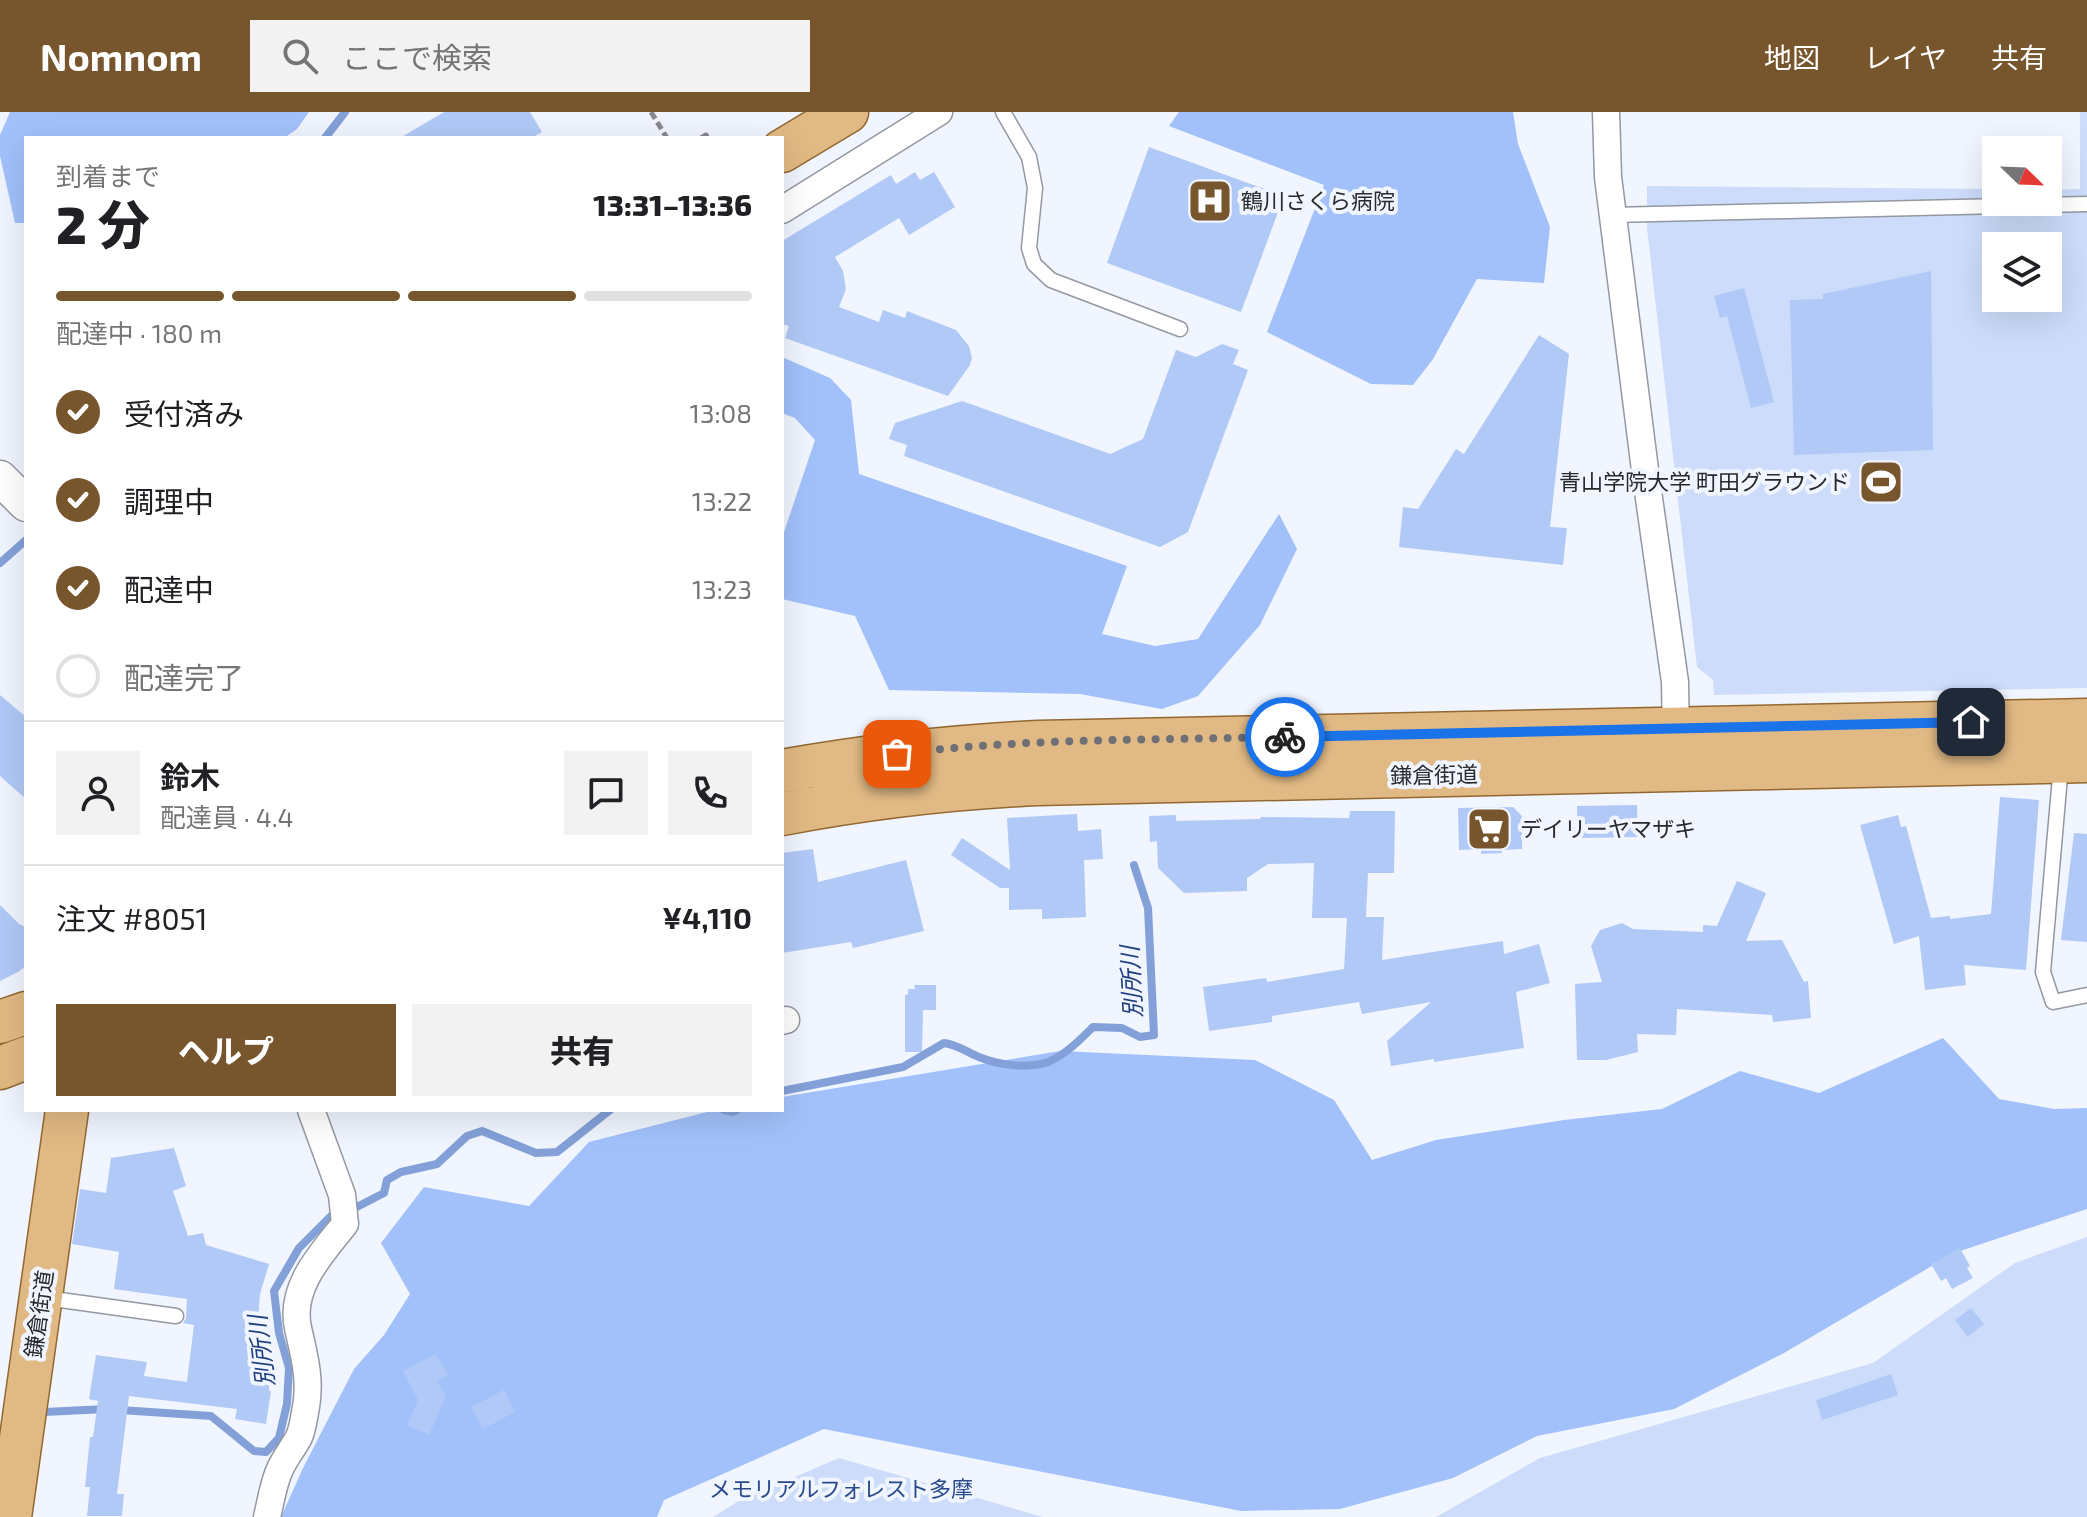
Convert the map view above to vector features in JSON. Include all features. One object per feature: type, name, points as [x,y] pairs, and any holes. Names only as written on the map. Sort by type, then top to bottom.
[{"type":"main road","points":[[784,150],[847,112]]},
{"type":"main road","name":"鎌倉街道","points":[[784,771],[924,751],[1039,742],[2087,720]]},
{"type":"main road","name":"鎌倉街道","points":[[784,814],[981,787],[2074,761]]},
{"type":"main road","points":[[0,1022],[24,1014]]},
{"type":"main road","points":[[0,1068],[24,1059]]},
{"type":"main road","name":"鎌倉街道","points":[[10,1517],[67,1112]]},
{"type":"street","points":[[784,209],[939,112]]},
{"type":"street","points":[[1606,112],[1612,215],[1675,682],[1677,770]]},
{"type":"street","points":[[0,478],[24,502]]},
{"type":"street","points":[[267,1517],[280,1468],[300,1435],[309,1385],[297,1324],[297,1306],[314,1260],[345,1224],[342,1195],[312,1112]]},
{"type":"lane","points":[[1003,112],[1029,157],[1035,188],[1029,248],[1034,264],[1051,280],[1180,329]]},
{"type":"lane","points":[[1612,215],[2087,204]]},
{"type":"lane","points":[[2074,761],[2043,972],[2053,1002],[2087,995]]},
{"type":"lane","points":[[41,1297],[176,1316]]},
{"type":"path","points":[[651,112],[666,136]]},
{"type":"green space","name":"青山学院大学 町田グラウンド","points":[[2080,112],[2087,112],[2087,688],[1714,695],[1713,680],[1697,667],[1647,228],[1647,186],[1982,189],[1982,216],[2062,216],[2062,190],[2080,189]]},
{"type":"green space","points":[[2087,1237],[2087,1517],[1436,1517],[1540,1458],[1873,1363],[2015,1263]]},
{"type":"green space","name":"メモリアルフォレスト多摩","points":[[839,1458],[1043,1517],[713,1517],[737,1502]]},
{"type":"shaded area","points":[[10,112],[309,112],[297,129],[287,136],[24,136],[24,223],[15,223],[0,156],[0,135]]},
{"type":"shaded area","points":[[1179,112],[1513,112],[1518,144],[1550,227],[1544,283],[1477,279],[1433,359],[1413,385],[1371,384],[1267,332],[1324,185],[1169,126]]},
{"type":"shaded area","points":[[784,358],[830,378],[851,400],[859,474],[1127,566],[1102,634],[1155,646],[1198,639],[1279,514],[1297,549],[1260,625],[1198,696],[1162,709],[1080,694],[889,690],[855,616],[784,599],[784,532],[815,440],[795,418],[784,414]]},
{"type":"shaded area","points":[[1943,1038],[1999,1099],[2054,1109],[2087,1108],[2087,1209],[1954,1253],[1784,1353],[1674,1409],[1537,1436],[1453,1478],[1340,1509],[1241,1511],[824,1429],[664,1500],[657,1517],[281,1517],[354,1369],[384,1335],[410,1294],[381,1243],[424,1187],[529,1206],[589,1142],[707,1112],[784,1112],[784,1097],[1060,1051],[1255,1060],[1334,1100],[1372,1160],[1436,1140],[1564,1120],[1662,1109],[1740,1071],[1819,1093]]},
{"type":"building","points":[[444,112],[530,112],[542,132],[535,136],[403,136]]},
{"type":"building","points":[[1149,147],[1284,196],[1241,312],[1107,263]]},
{"type":"building","points":[[915,172],[920,180],[934,172],[955,207],[909,235],[899,218],[835,257],[843,271],[846,289],[839,307],[879,322],[883,310],[905,318],[907,311],[956,330],[969,346],[972,358],[948,396],[785,338],[789,326],[784,325],[784,240],[891,175],[896,184]]},
{"type":"building","points":[[1931,271],[1933,450],[1794,455],[1790,300],[1823,299],[1823,294]]},
{"type":"building","points":[[1744,288],[1774,402],[1751,408],[1727,316],[1720,318],[1714,296]]},
{"type":"building","points":[[1539,335],[1569,354],[1550,527],[1567,528],[1563,565],[1399,547],[1403,507],[1418,509],[1456,449],[1464,454]]},
{"type":"building","points":[[1222,344],[1239,350],[1233,364],[1248,370],[1188,532],[1160,547],[904,456],[907,445],[889,439],[895,423],[962,401],[1110,454],[1143,439],[1176,350],[1196,357]]},
{"type":"building","points":[[0,695],[24,715],[24,797],[0,776]]},
{"type":"building","points":[[2000,797],[2039,800],[2026,970],[1964,965],[1966,985],[1925,990],[1919,936],[1894,944],[1860,825],[1898,815],[1901,827],[1906,826],[1931,918],[1991,914]]},
{"type":"building","points":[[1637,805],[1638,837],[1578,838],[1577,806]]},
{"type":"building","points":[[1513,807],[1522,816],[1522,849],[1481,854],[1481,849],[1459,850],[1458,808]]},
{"type":"building","points":[[1350,811],[1395,811],[1394,873],[1368,873],[1366,917],[1384,917],[1382,960],[1503,941],[1504,954],[1539,944],[1550,983],[1516,992],[1524,1048],[1391,1066],[1387,1041],[1431,1002],[1362,1014],[1359,1002],[1272,1016],[1272,1022],[1209,1031],[1203,987],[1266,978],[1267,982],[1344,969],[1347,918],[1312,918],[1314,863],[1268,864],[1247,878],[1247,891],[1184,893],[1158,868],[1157,841],[1150,842],[1149,816],[1176,815],[1176,821],[1261,817],[1349,818]]},
{"type":"building","points":[[1077,814],[1078,831],[1101,829],[1103,859],[1084,860],[1086,917],[1042,919],[1042,909],[1009,910],[1009,888],[1000,888],[951,855],[962,838],[1010,870],[1007,818]]},
{"type":"building","points":[[2074,833],[2087,834],[2087,942],[2061,940]]},
{"type":"building","points":[[813,849],[818,882],[906,860],[924,931],[853,948],[851,942],[784,953],[784,853]]},
{"type":"building","points":[[1737,881],[1766,893],[1746,941],[1782,940],[1804,982],[1808,981],[1811,1018],[1773,1022],[1772,1015],[1677,1009],[1676,1035],[1637,1034],[1638,1052],[1606,1060],[1577,1060],[1575,984],[1602,982],[1591,946],[1600,930],[1622,923],[1633,929],[1703,932],[1703,925],[1717,926]]},
{"type":"building","points":[[0,905],[24,926],[24,968],[0,981]]},
{"type":"building","points":[[914,985],[936,985],[936,1010],[923,1010],[922,1052],[905,1052],[905,995],[908,989],[915,989]]},
{"type":"building","points":[[174,1148],[186,1186],[173,1191],[188,1236],[203,1233],[206,1245],[269,1264],[260,1294],[257,1333],[269,1334],[268,1339],[273,1340],[266,1424],[235,1419],[237,1409],[129,1396],[117,1494],[124,1494],[122,1516],[87,1516],[90,1487],[85,1487],[90,1437],[93,1437],[98,1401],[89,1399],[96,1355],[147,1362],[144,1376],[187,1382],[194,1325],[183,1323],[187,1299],[114,1289],[119,1252],[72,1244],[80,1189],[106,1193],[111,1158]]},
{"type":"building","points":[[1960,1248],[1973,1278],[1952,1289],[1946,1278],[1941,1281],[1931,1264]]},
{"type":"building","points":[[1971,1308],[1984,1324],[1968,1337],[1955,1320]]},
{"type":"building","points":[[436,1354],[448,1375],[437,1381],[446,1396],[429,1435],[407,1425],[418,1400],[403,1371]]},
{"type":"building","points":[[1891,1374],[1898,1395],[1822,1420],[1816,1400]]},
{"type":"building","points":[[504,1390],[515,1412],[483,1429],[471,1407]]},
{"type":"waterway","points":[[327,136],[345,112]]},
{"type":"waterway","points":[[0,563],[24,542]]},
{"type":"waterway","name":"別所川","points":[[784,1091],[903,1067],[944,1043],[995,1062],[1031,1065],[1048,1062],[1060,1055],[1093,1027],[1122,1028],[1140,1037],[1154,1035],[1148,908],[1134,865]]},
{"type":"waterway","name":"別所川","points":[[353,1209],[384,1193],[387,1180],[401,1172],[437,1164],[467,1136],[482,1131],[536,1153],[557,1152],[607,1112]]},
{"type":"waterway","name":"別所川","points":[[120,1410],[211,1416],[254,1451],[266,1452],[279,1438],[287,1404],[289,1368],[279,1333],[274,1291],[299,1248],[331,1216]]},
{"type":"waterway","name":"別所川","points":[[45,1412],[106,1409]]},
{"type":"way so far","points":[[897,754],[1039,742],[1285,737]]},
{"type":"place","name":"鶴川さくら病院","points":[[1210,201]]},
{"type":"place","name":"青山学院大学 町田グラウンド","points":[[1881,482]]},
{"type":"place","name":"デイリーヤマザキ","points":[[1489,829]]},
{"type":"route","points":[[1285,737],[1971,722]]}]
